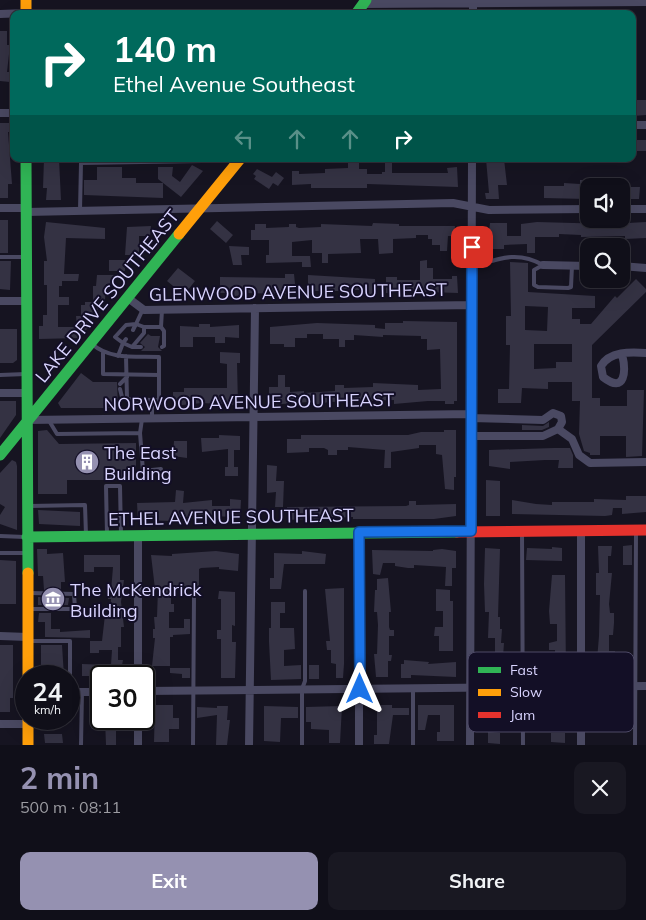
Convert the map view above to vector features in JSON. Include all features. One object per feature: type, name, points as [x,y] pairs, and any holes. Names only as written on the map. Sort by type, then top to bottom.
[{"type":"main road","points":[[26,162],[28,665]]},
{"type":"main road","name":"LAKE DRIVE SOUTHEAST","points":[[0,455],[238,162]]},
{"type":"main road","name":"ETHEL AVENUE SOUTHEAST","points":[[27,537],[641,530]]},
{"type":"main road","points":[[28,730],[28,745]]},
{"type":"street","points":[[365,2],[646,2]]},
{"type":"street","points":[[470,652],[473,305],[472,162]]},
{"type":"street","points":[[0,208],[26,210],[181,210],[201,208],[453,204],[489,210],[580,209]]},
{"type":"street","points":[[630,209],[646,208]]},
{"type":"street","points":[[543,265],[580,265]]},
{"type":"street","points":[[630,267],[646,268]]},
{"type":"street","name":"GLENWOOD AVENUE SOUTHEAST","points":[[128,298],[143,309],[473,305]]},
{"type":"street","points":[[0,301],[28,301]]},
{"type":"street","points":[[249,745],[254,534],[255,308]]},
{"type":"street","points":[[622,354],[646,353]]},
{"type":"street","points":[[0,393],[28,393]]},
{"type":"street","name":"NORWOOD AVENUE SOUTHEAST","points":[[28,420],[255,416],[471,416],[543,420],[557,413],[561,416],[562,422],[558,429]]},
{"type":"street","points":[[471,436],[543,436],[558,429],[572,439],[580,455],[590,463],[646,462]]},
{"type":"street","points":[[581,531],[582,652]]},
{"type":"street","points":[[359,532],[359,745]]},
{"type":"street","points":[[138,535],[138,665]]},
{"type":"street","points":[[0,636],[28,639]]},
{"type":"street","points":[[635,686],[646,686]]},
{"type":"street","points":[[155,691],[468,688]]},
{"type":"street","points":[[82,692],[90,692]]},
{"type":"street","points":[[0,724],[15,722]]},
{"type":"street","points":[[138,730],[138,745]]},
{"type":"street","points":[[470,732],[470,745]]},
{"type":"street","points":[[581,732],[581,745]]},
{"type":"lane","points":[[80,210],[81,163],[142,162]]},
{"type":"lane","points":[[472,267],[515,256],[531,258],[543,265]]},
{"type":"lane","points":[[0,257],[27,257]]},
{"type":"lane","points":[[543,265],[534,270],[534,285],[538,287],[568,288],[571,286],[572,265]]},
{"type":"lane","points":[[133,330],[143,309]]},
{"type":"lane","points":[[162,309],[161,327],[164,331],[164,346],[162,347]]},
{"type":"lane","points":[[141,347],[132,347],[115,337],[126,325],[136,324],[144,327],[161,327]]},
{"type":"lane","points":[[132,347],[144,333],[144,327]]},
{"type":"lane","points":[[118,356],[126,339]]},
{"type":"lane","points":[[91,344],[104,352],[118,356],[159,357],[159,400],[127,399],[122,397],[120,387],[127,376]]},
{"type":"lane","points":[[104,352],[103,374],[127,376],[159,375]]},
{"type":"lane","points":[[126,356],[127,399]]},
{"type":"lane","points":[[0,375],[28,374]]},
{"type":"lane","points":[[152,400],[152,418]]},
{"type":"lane","points":[[142,418],[140,433],[143,471],[161,469]]},
{"type":"lane","points":[[48,419],[56,434],[140,433]]},
{"type":"lane","points":[[107,536],[106,486],[120,486],[122,536]]},
{"type":"lane","points":[[27,506],[85,505],[86,536]]},
{"type":"lane","points":[[635,745],[635,686],[641,530]]},
{"type":"lane","points":[[522,531],[524,652]]},
{"type":"lane","points":[[0,536],[27,537]]},
{"type":"lane","points":[[0,553],[27,553]]},
{"type":"lane","points":[[302,745],[302,689],[305,681],[305,591]]},
{"type":"lane","points":[[28,593],[74,594],[75,609],[28,610]]},
{"type":"lane","points":[[193,745],[194,595]]},
{"type":"lane","points":[[28,639],[70,641],[70,665]]},
{"type":"lane","points":[[413,688],[413,745]]},
{"type":"lane","points":[[81,745],[82,692]]},
{"type":"lane","points":[[524,732],[524,745]]},
{"type":"building","points":[[0,31],[7,31],[7,45],[10,45],[7,72],[10,72],[10,82],[0,81]]},
{"type":"building","points":[[636,100],[646,100],[646,115],[636,116]]},
{"type":"building","points":[[0,123],[10,123],[10,132],[8,132],[12,184],[8,184],[8,198],[0,198]]},
{"type":"building","points":[[636,140],[646,140],[646,151],[636,151]]},
{"type":"building","points":[[44,162],[59,162],[61,200],[46,200],[47,188],[43,188]]},
{"type":"building","points":[[348,162],[359,162],[359,169],[367,169],[367,174],[382,174],[382,172],[385,172],[385,162],[392,162],[392,173],[448,173],[447,168],[457,167],[458,187],[367,184],[367,188],[311,188],[311,184],[292,185],[292,171],[299,171],[299,174],[325,173],[325,169],[348,168]]},
{"type":"building","points":[[486,162],[504,162],[507,185],[498,185],[499,199],[486,199],[485,193],[489,193]]},
{"type":"building","points":[[192,165],[203,171],[181,197],[158,179],[158,167],[173,167],[172,176],[180,182]]},
{"type":"building","points":[[97,167],[122,167],[122,178],[136,178],[136,183],[163,183],[163,198],[84,195],[84,180],[97,180]]},
{"type":"building","points":[[257,169],[272,177],[276,172],[284,178],[278,186],[273,183],[269,189],[254,179],[256,176],[253,174]]},
{"type":"building","points":[[564,183],[580,184],[580,199],[544,198],[544,186],[564,186]]},
{"type":"building","points":[[630,187],[640,187],[639,199],[630,199]]},
{"type":"building","points":[[0,220],[8,220],[8,253],[0,253]]},
{"type":"building","points":[[217,221],[233,235],[226,243],[210,229]]},
{"type":"building","points":[[46,222],[105,228],[105,239],[66,238],[64,274],[79,274],[78,281],[62,281],[62,286],[59,286],[59,297],[69,297],[69,305],[58,305],[58,327],[77,327],[76,316],[81,316],[81,305],[85,305],[85,302],[93,302],[93,286],[96,286],[97,275],[114,275],[114,284],[106,284],[105,300],[98,300],[98,310],[95,310],[95,313],[89,313],[90,325],[80,338],[39,339],[39,326],[43,326],[43,315],[47,315],[47,285],[44,285],[44,261],[47,261],[44,237]]},
{"type":"building","points":[[537,222],[580,223],[580,228],[630,228],[630,223],[646,222],[646,238],[630,239],[625,238],[625,236],[581,237],[581,235],[559,234],[559,237],[535,237],[535,253],[527,253],[527,244],[504,245],[504,249],[487,249],[490,223],[507,223],[507,236],[521,236],[521,224]]},
{"type":"building","points":[[373,223],[399,224],[399,226],[455,226],[454,236],[448,236],[447,251],[440,251],[440,245],[432,245],[432,239],[428,239],[428,235],[416,235],[416,238],[393,239],[393,253],[379,254],[378,239],[360,239],[361,253],[328,254],[328,263],[322,263],[322,253],[312,253],[312,240],[292,242],[292,256],[310,256],[311,267],[302,267],[302,262],[266,263],[266,255],[269,255],[269,240],[251,240],[251,230],[255,230],[255,224],[266,224],[266,228],[289,227],[289,224],[296,224],[296,227],[299,228],[321,227],[321,224],[372,226]]},
{"type":"building","points":[[151,226],[150,236],[139,236],[139,255],[125,255],[127,227]]},
{"type":"building","points":[[229,246],[249,247],[249,255],[241,255],[242,265],[233,265]]},
{"type":"building","points":[[109,260],[125,260],[125,271],[109,271]]},
{"type":"building","points":[[427,260],[427,268],[433,268],[433,279],[452,279],[452,276],[457,276],[458,293],[397,291],[397,293],[386,293],[386,277],[397,277],[397,280],[420,280],[420,261]]},
{"type":"building","points":[[0,261],[11,261],[10,290],[0,289]]},
{"type":"building","points":[[510,262],[528,263],[528,292],[595,296],[595,308],[572,308],[572,319],[580,319],[580,324],[591,324],[615,296],[617,298],[627,288],[630,288],[630,285],[636,279],[646,289],[646,292],[592,345],[592,398],[600,398],[600,406],[627,406],[627,390],[644,390],[642,456],[626,457],[626,436],[600,436],[600,455],[590,455],[590,453],[584,451],[579,434],[580,401],[572,401],[572,382],[548,382],[548,389],[522,388],[521,403],[498,403],[498,389],[509,389],[510,345],[506,345],[506,316],[511,316]],"holes":[[[525,306],[548,307],[547,331],[525,330]],[[534,344],[572,344],[572,362],[556,362],[556,368],[534,369]]]},
{"type":"building","points":[[178,268],[195,281],[184,295],[167,281]]},
{"type":"building","points":[[285,274],[294,274],[296,294],[244,293],[244,295],[234,296],[234,293],[220,293],[220,277],[285,278]]},
{"type":"building","points":[[308,275],[375,279],[375,294],[369,294],[369,290],[352,290],[352,293],[343,293],[343,291],[308,291]]},
{"type":"building","points":[[403,321],[457,322],[457,401],[454,401],[454,404],[445,404],[445,401],[428,401],[394,404],[394,400],[328,402],[317,405],[309,405],[309,402],[269,405],[269,387],[278,387],[278,375],[285,375],[285,387],[290,387],[290,392],[335,391],[335,385],[344,385],[344,388],[373,387],[373,383],[418,385],[418,390],[441,389],[440,349],[427,350],[427,339],[421,339],[421,336],[383,335],[383,337],[354,335],[354,340],[345,340],[345,347],[339,347],[339,339],[323,339],[323,334],[307,334],[307,338],[295,338],[295,347],[284,347],[284,344],[270,344],[270,327],[317,323],[375,325],[375,328],[385,329],[385,323],[403,323]]},
{"type":"building","points":[[199,324],[210,324],[210,327],[239,325],[239,338],[225,337],[225,343],[215,343],[215,337],[193,337],[193,347],[180,347],[180,326],[199,327]]},
{"type":"building","points":[[0,329],[17,329],[17,360],[13,363],[0,363]]},
{"type":"building","points":[[148,334],[160,336],[158,347],[162,351],[141,351],[145,347],[140,343]]},
{"type":"building","points":[[220,352],[240,353],[240,363],[237,363],[238,405],[202,403],[173,406],[173,392],[184,392],[184,388],[227,388],[227,364],[220,363]]},
{"type":"building","points":[[81,373],[93,382],[117,382],[118,408],[61,408],[58,403]]},
{"type":"building","points":[[0,401],[16,401],[16,415],[0,438]]},
{"type":"building","points":[[549,422],[549,427],[542,430],[522,430],[522,425],[543,426]]},
{"type":"building","name":"The East Building","points":[[47,430],[59,444],[136,443],[136,480],[67,480],[67,494],[38,494],[38,431]]},
{"type":"building","points":[[444,430],[456,430],[456,477],[454,477],[454,490],[445,489],[442,455],[436,454],[436,445],[419,445],[419,448],[391,452],[391,468],[384,468],[385,450],[348,447],[348,450],[337,450],[337,455],[328,455],[328,450],[324,448],[309,448],[309,452],[287,453],[287,439],[301,439],[301,435],[408,435],[421,432],[444,432]]},
{"type":"building","points":[[219,435],[240,436],[240,450],[234,450],[234,467],[238,467],[238,476],[225,476],[225,467],[228,467],[228,449],[202,452],[201,438],[219,438]]},
{"type":"building","points":[[174,441],[187,441],[187,458],[173,456]]},
{"type":"building","points":[[570,448],[573,455],[573,468],[558,468],[559,460],[510,462],[510,469],[489,466],[489,450]]},
{"type":"building","points":[[12,460],[16,462],[17,466],[17,530],[0,524],[0,515],[5,507],[0,504],[0,473]]},
{"type":"building","points":[[267,465],[277,466],[276,481],[284,481],[283,507],[275,507],[276,492],[267,493]]},
{"type":"building","points":[[486,480],[500,481],[500,516],[486,516]]},
{"type":"building","points":[[176,490],[184,491],[183,503],[212,500],[212,506],[230,506],[230,499],[241,500],[240,519],[212,516],[212,520],[174,517],[174,521],[138,520],[137,503],[175,502]]},
{"type":"building","points":[[626,496],[646,496],[646,512],[622,514],[622,508],[613,508],[612,515],[605,516],[512,514],[512,500],[552,505],[552,502],[594,502],[594,499],[626,500]]},
{"type":"building","points":[[409,501],[416,501],[416,505],[456,504],[456,516],[434,519],[353,519],[353,517],[287,520],[287,507],[406,506],[409,505]]},
{"type":"building","points":[[38,510],[80,512],[80,526],[39,524]]},
{"type":"building","points":[[632,545],[632,565],[623,565],[623,546]]},
{"type":"building","points":[[598,546],[612,546],[611,556],[608,556],[608,573],[612,573],[609,604],[610,613],[614,613],[614,623],[613,635],[609,635],[609,651],[615,652],[598,652],[600,595],[596,595],[596,573],[599,573]]},
{"type":"building","points":[[552,547],[562,548],[562,561],[526,560],[527,548],[552,549]]},
{"type":"building","points":[[485,548],[500,549],[498,617],[500,617],[500,629],[502,629],[501,643],[504,643],[503,652],[495,652],[495,638],[488,638],[489,612],[485,612]]},
{"type":"building","points":[[37,549],[47,549],[47,554],[63,553],[65,582],[61,582],[61,590],[44,590],[43,576],[38,576]]},
{"type":"building","points":[[442,549],[456,551],[456,568],[452,568],[452,586],[445,586],[446,567],[414,565],[414,568],[408,568],[395,566],[395,563],[383,563],[380,575],[373,574],[372,550],[433,551]]},
{"type":"building","points":[[216,551],[239,554],[238,571],[219,569],[219,567],[201,568],[199,569],[199,590],[192,590],[192,586],[171,586],[171,604],[174,604],[174,612],[169,612],[169,628],[184,628],[184,619],[190,619],[190,634],[173,635],[173,637],[170,637],[170,666],[155,666],[152,665],[155,638],[153,638],[153,629],[155,629],[154,617],[157,617],[158,589],[155,589],[151,555],[172,556],[172,554]]},
{"type":"building","points":[[302,551],[326,554],[325,564],[284,564],[281,589],[270,589],[270,578],[274,578],[274,553],[302,554]]},
{"type":"building","points":[[84,555],[120,555],[120,580],[124,580],[121,602],[124,627],[121,627],[121,647],[118,647],[118,660],[123,660],[122,665],[111,665],[112,650],[99,650],[99,653],[90,653],[90,641],[102,641],[105,615],[110,615],[111,599],[108,599],[108,590],[111,591],[113,567],[94,567],[94,572],[84,572]]},
{"type":"building","points":[[0,560],[16,561],[16,604],[0,604]]},
{"type":"building","points":[[552,575],[565,575],[566,652],[549,650],[549,643],[557,641],[557,624],[550,624],[549,611]]},
{"type":"building","points":[[388,578],[391,612],[389,612],[389,627],[390,630],[394,630],[394,636],[389,636],[389,655],[392,655],[391,661],[388,661],[388,677],[376,677],[374,654],[377,654],[378,625],[377,612],[374,612],[375,590],[377,590],[377,579]]},
{"type":"building","points":[[344,588],[343,678],[336,678],[336,664],[331,663],[331,650],[327,650],[326,641],[330,641],[325,589]]},
{"type":"building","points":[[436,589],[450,590],[450,601],[453,601],[453,651],[439,651],[439,636],[434,636],[435,627],[443,627],[443,611],[436,611]]},
{"type":"building","points":[[219,591],[235,592],[235,626],[232,625],[232,642],[236,642],[235,678],[221,678],[221,639],[217,639],[217,630],[221,630],[221,599],[218,599]]},
{"type":"building","points":[[38,597],[69,598],[68,605],[38,605]]},
{"type":"building","points":[[271,602],[285,602],[285,613],[280,613],[280,628],[294,628],[295,649],[284,650],[284,666],[301,665],[301,679],[271,680],[269,628],[271,628]]},
{"type":"building","points":[[39,613],[51,613],[51,629],[60,629],[60,632],[90,630],[90,638],[45,637],[45,622],[38,622]]},
{"type":"building","points":[[0,645],[13,645],[13,698],[10,698],[10,712],[0,712]]},
{"type":"building","points":[[41,645],[62,645],[63,665],[41,665]]},
{"type":"building","points":[[404,660],[429,662],[428,664],[456,662],[456,677],[411,675],[411,678],[401,678],[401,664],[404,664]]},
{"type":"building","points":[[82,664],[111,665],[90,665],[90,676],[82,676]]},
{"type":"building","points":[[309,665],[319,665],[319,679],[309,679]]},
{"type":"building","points":[[170,668],[190,668],[190,678],[182,678],[182,674],[170,673]]},
{"type":"building","points":[[155,705],[173,705],[173,718],[179,718],[179,729],[169,729],[169,742],[154,742]]},
{"type":"building","points":[[377,705],[392,705],[392,708],[409,708],[409,715],[393,715],[389,744],[374,744],[374,735],[377,735]]},
{"type":"building","points":[[418,705],[454,705],[454,741],[437,741],[437,732],[440,732],[440,715],[428,715],[425,730],[418,730]]},
{"type":"building","points":[[217,706],[228,706],[227,720],[230,720],[227,745],[216,745],[217,715],[197,718],[197,707],[217,708]]},
{"type":"building","points":[[264,706],[298,707],[298,718],[281,718],[280,742],[264,741]]},
{"type":"building","points":[[342,706],[340,743],[329,743],[329,730],[311,729],[311,722],[306,722],[306,707]]},
{"type":"building","points":[[105,730],[116,730],[116,745],[106,745]]},
{"type":"building","points":[[488,732],[500,733],[500,744],[488,743]]},
{"type":"building","points":[[551,733],[565,733],[565,743],[551,742]]},
{"type":"building","points":[[44,734],[62,734],[63,743],[45,743]]},
{"type":"traffic: fast","points":[[359,10],[366,0]]},
{"type":"traffic: fast","points":[[26,162],[28,573]]},
{"type":"traffic: fast","points":[[0,455],[179,234]]},
{"type":"traffic: fast","points":[[27,537],[457,532]]},
{"type":"traffic: slow","points":[[26,0],[26,10]]},
{"type":"traffic: slow","points":[[179,234],[238,162]]},
{"type":"traffic: slow","points":[[28,573],[28,665]]},
{"type":"traffic: slow","points":[[28,730],[28,745]]},
{"type":"traffic: jam","points":[[457,532],[646,530]]},
{"type":"place","name":"The East Building","points":[[87,462]]},
{"type":"place","name":"The McKendrick Building","points":[[53,599]]},
{"type":"route","points":[[360,689],[359,532],[471,531],[472,247]]}]
